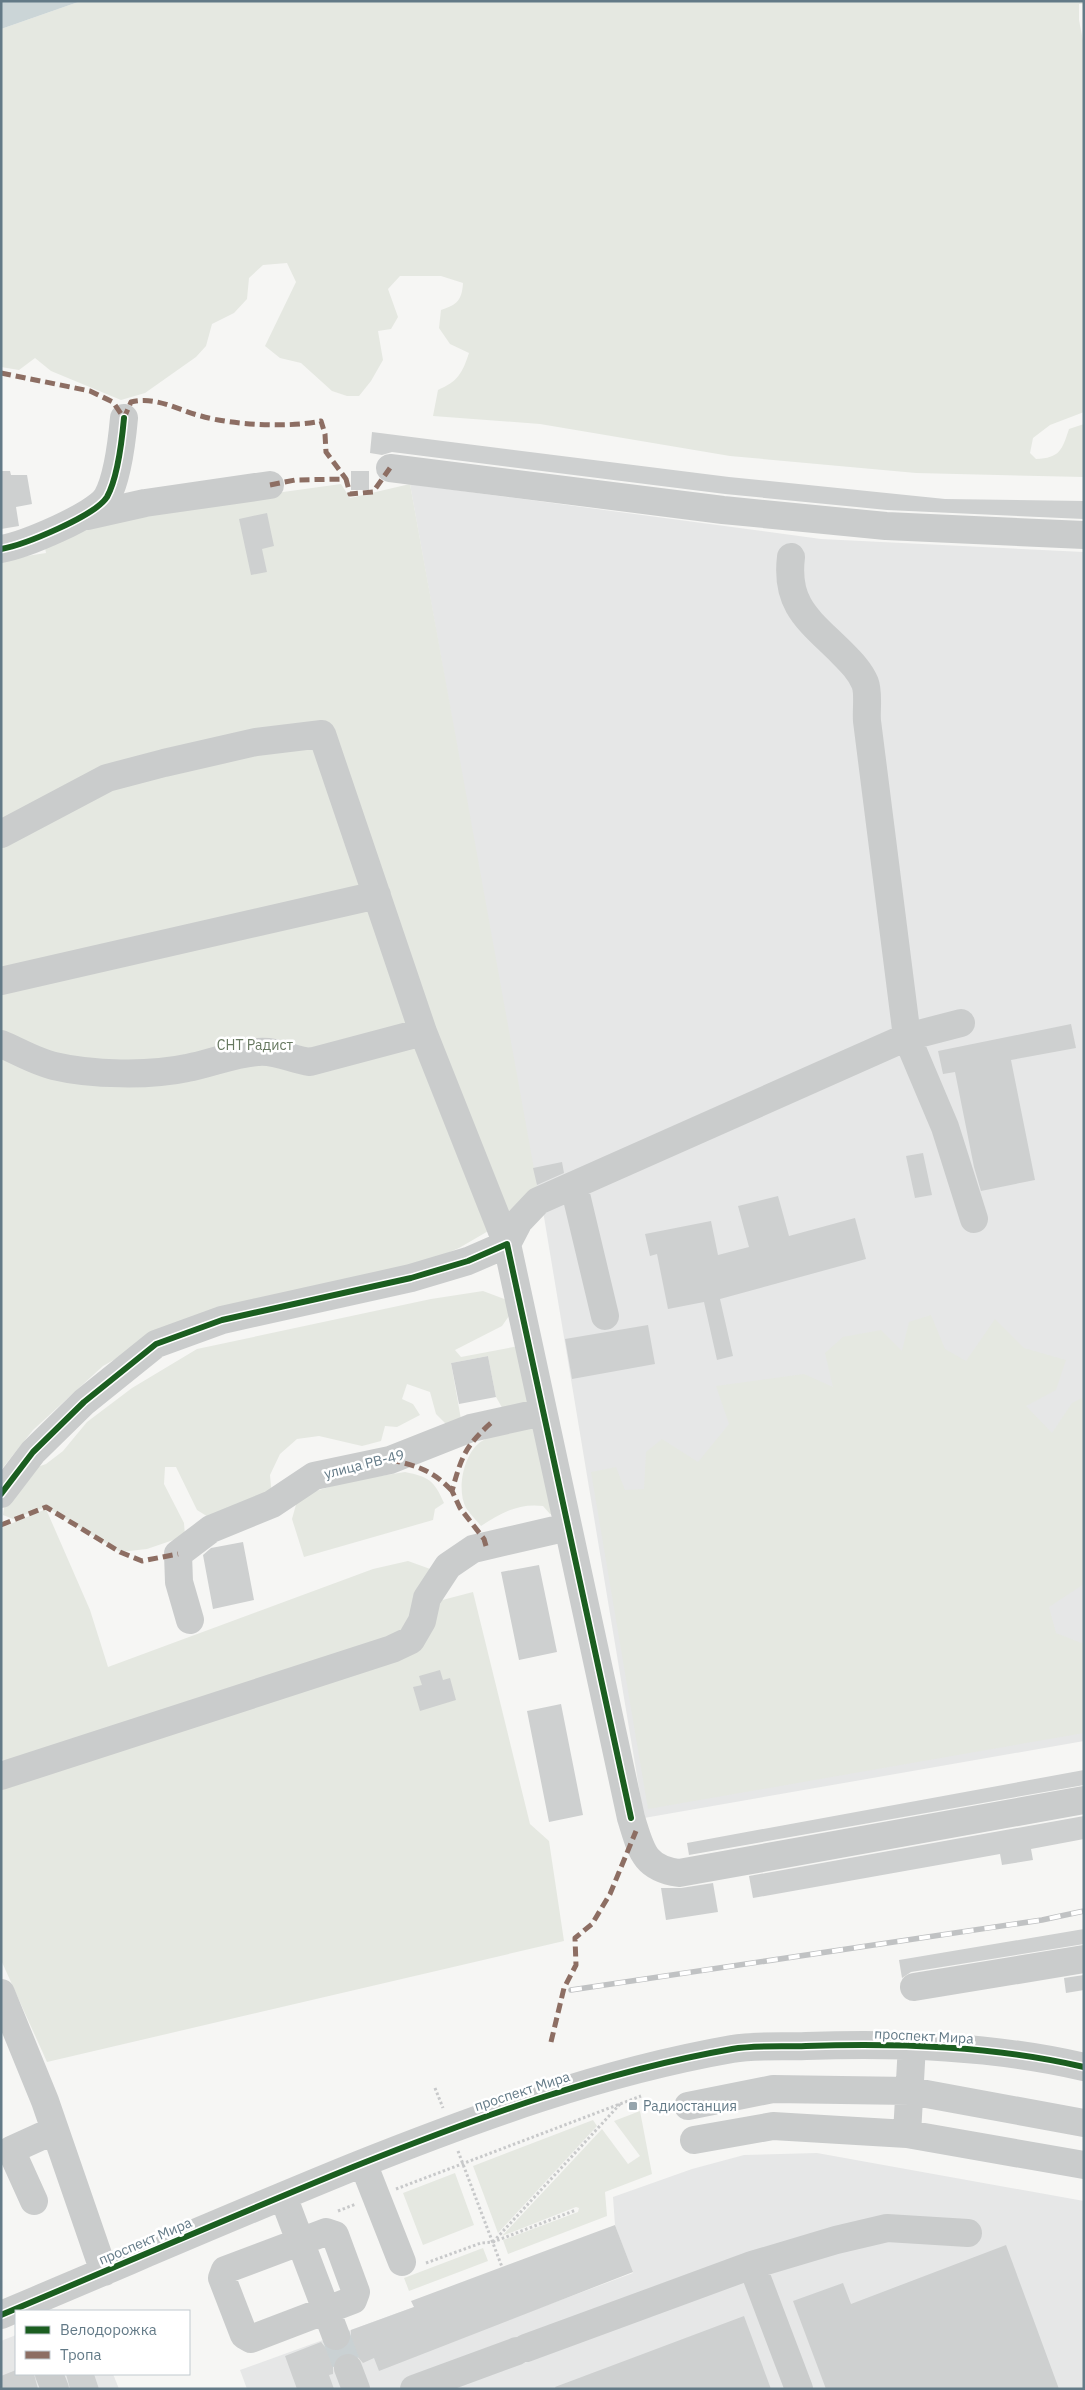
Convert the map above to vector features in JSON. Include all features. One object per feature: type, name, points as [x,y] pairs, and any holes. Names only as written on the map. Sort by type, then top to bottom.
[{"type":"street","points":[[1,549],[20,545],[82,516],[106,498],[121,450],[124,418]]},
{"type":"street","points":[[390,468],[723,510],[886,526],[1084,535]]},
{"type":"street","points":[[82,516],[145,503],[270,485]]},
{"type":"street","points":[[791,557],[789,576],[792,595],[804,615],[857,668],[866,684],[867,721],[906,1037],[945,1128],[974,1219]]},
{"type":"street","points":[[1,834],[107,778],[256,742],[322,734],[423,1032],[507,1244],[631,1818],[640,1846],[647,1859],[662,1870],[679,1873],[1084,1800]]},
{"type":"street","points":[[1,981],[377,895]]},
{"type":"street","points":[[1,1494],[33,1452],[77,1408],[156,1344],[222,1320],[411,1278],[468,1261],[507,1244],[519,1221],[538,1201],[906,1037],[961,1023]]},
{"type":"street","points":[[1,1044],[52,1066],[91,1072],[151,1072],[185,1069],[258,1052],[272,1052],[295,1060],[310,1062],[423,1032]]},
{"type":"street","points":[[574,1186],[606,1316]]},
{"type":"street","name":"улица РВ-49","points":[[190,1620],[179,1582],[178,1554],[210,1529],[272,1504],[314,1476],[390,1460],[471,1428],[543,1412]]},
{"type":"street","points":[[1,1776],[392,1649],[411,1640],[422,1621],[427,1598],[448,1566],[474,1549],[568,1527]]},
{"type":"street","points":[[914,1987],[1084,1959]]},
{"type":"street","points":[[1,1993],[45,2101],[104,2272]]},
{"type":"street","points":[[907,2134],[912,2045]]},
{"type":"street","name":"проспект Мира","points":[[19,2310],[283,2196],[450,2128],[537,2099],[648,2067],[736,2048],[912,2045],[1000,2053],[1084,2067]]},
{"type":"street","points":[[688,2106],[774,2089],[910,2091],[1084,2123]]},
{"type":"street","points":[[694,2140],[773,2126],[907,2134],[1084,2165]]},
{"type":"street","points":[[34,2201],[11,2150],[55,2130]]},
{"type":"street","points":[[363,2163],[376,2196],[414,2263]]},
{"type":"street","points":[[283,2196],[300,2242]]},
{"type":"street","points":[[414,2389],[752,2265],[836,2240],[887,2228],[968,2234]]},
{"type":"street","points":[[326,2232],[334,2235],[356,2292],[353,2300],[251,2339],[244,2335],[222,2278],[225,2270],[300,2242],[326,2232]]},
{"type":"street","points":[[752,2265],[799,2389]]},
{"type":"street","points":[[326,2311],[336,2336]]},
{"type":"street","points":[[50,2375],[55,2389]]},
{"type":"path","points":[[436,2088],[442,2108]]},
{"type":"path","points":[[331,2214],[463,2162],[641,2096]]},
{"type":"path","points":[[493,2242],[622,2102]]},
{"type":"path","points":[[456,2145],[502,2267]]},
{"type":"path","points":[[414,2263],[480,2243],[493,2242],[576,2210]]},
{"type":"shaded area","points":[[1,1],[81,1],[1,29]]},
{"type":"shaded area","points":[[410,484],[821,539],[1084,552],[1084,1741],[644,1818],[543,1211],[538,1201]]},
{"type":"shaded area","points":[[817,2153],[1084,2201],[1084,2389],[247,2389],[240,2370],[414,2307],[430,2349],[633,2273],[615,2225],[613,2197],[692,2169],[744,2155]]},
{"type":"shaded area","points":[[15,2335],[15,2375],[113,2375],[119,2389],[1,2389],[1,2341]]},
{"type":"green space","points":[[81,1],[1084,1],[1084,4],[1079,4],[1079,20],[1084,46],[1084,412],[1050,425],[1033,438],[1030,453],[1036,459],[1055,455],[1062,447],[1069,429],[1084,424],[1084,477],[916,473],[730,456],[540,424],[433,416],[438,390],[455,380],[464,366],[469,353],[450,344],[439,328],[441,310],[458,301],[463,283],[441,276],[400,276],[388,289],[398,317],[391,329],[378,331],[383,360],[371,381],[359,396],[347,396],[332,391],[301,363],[280,358],[265,346],[296,282],[287,263],[263,265],[249,278],[247,299],[234,313],[212,324],[206,346],[196,357],[145,393],[121,400],[51,371],[35,358],[19,370],[1,367],[1,29]]},
{"type":"green space","name":"СНТ Радист","points":[[341,484],[350,498],[410,484],[538,1191],[520,1200],[490,1230],[459,1248],[408,1270],[151,1339],[103,1366],[33,1430],[1,1470],[1,560],[46,553],[44,542],[147,511]]},
{"type":"green space","points":[[483,1291],[507,1300],[511,1313],[502,1326],[455,1350],[461,1357],[524,1345],[536,1406],[504,1411],[496,1397],[488,1356],[451,1363],[462,1425],[447,1425],[436,1414],[430,1392],[407,1384],[402,1399],[413,1404],[420,1415],[397,1427],[385,1426],[381,1441],[362,1446],[319,1436],[297,1439],[280,1454],[270,1475],[272,1498],[213,1520],[197,1510],[176,1467],[165,1467],[164,1484],[184,1523],[185,1536],[147,1549],[120,1552],[46,1507],[13,1519],[3,1515],[5,1502],[26,1471],[46,1464],[63,1451],[87,1422],[132,1388],[197,1349],[431,1299]]},
{"type":"green space","points":[[931,1315],[945,1349],[966,1361],[995,1319],[1024,1348],[1066,1360],[1056,1390],[1026,1406],[1052,1433],[1072,1403],[1084,1397],[1084,1584],[1049,1607],[1056,1633],[1084,1644],[1084,1733],[648,1809],[591,1472],[616,1467],[625,1490],[644,1489],[646,1452],[662,1439],[698,1462],[729,1424],[716,1386],[804,1374],[833,1387],[825,1353],[843,1337],[881,1330],[902,1351],[909,1322]]},
{"type":"green space","points":[[537,1422],[559,1515],[550,1514],[543,1506],[526,1506],[503,1513],[481,1526],[466,1508],[463,1500],[462,1481],[470,1453],[482,1441],[495,1434]]},
{"type":"green space","points":[[405,1472],[425,1478],[434,1484],[437,1489],[444,1503],[435,1509],[433,1520],[304,1557],[292,1519],[297,1501],[309,1493],[349,1481]]},
{"type":"green space","points":[[46,1509],[90,1610],[108,1667],[373,1569],[408,1561],[433,1570],[431,1603],[473,1592],[530,1824],[549,1841],[564,1941],[47,2062],[1,1960],[1,1781],[7,1767],[1,1757],[1,1528]]},
{"type":"green space","points":[[640,2111],[652,2174],[605,2192],[607,2216],[508,2254],[503,2240],[578,2212],[579,2208],[576,2207],[502,2236],[602,2129],[628,2164],[640,2156],[614,2121]]},
{"type":"green space","points":[[593,2120],[597,2126],[498,2233],[473,2166]]},
{"type":"green space","points":[[455,2173],[474,2225],[423,2245],[403,2193]]},
{"type":"green space","points":[[483,2248],[488,2261],[409,2291],[404,2278]]},
{"type":"building","points":[[372,432],[729,477],[945,499],[1084,501],[1084,519],[887,510],[725,494],[392,452],[382,455],[370,453]]},
{"type":"building","points":[[1,471],[10,471],[11,475],[27,475],[32,504],[16,507],[19,526],[1,529]]},
{"type":"building","points":[[351,471],[369,471],[369,490],[351,490]]},
{"type":"building","points":[[267,513],[274,546],[262,549],[267,572],[251,575],[239,519]]},
{"type":"building","points":[[1071,1024],[1076,1048],[1011,1060],[1035,1180],[981,1191],[974,1167],[955,1072],[943,1074],[938,1051]]},
{"type":"building","points":[[923,1153],[932,1195],[915,1198],[906,1156]]},
{"type":"building","points":[[562,1162],[564,1173],[537,1185],[533,1168]]},
{"type":"building","points":[[778,1196],[789,1236],[855,1218],[866,1259],[720,1299],[733,1356],[717,1360],[704,1302],[668,1309],[657,1254],[650,1256],[645,1234],[711,1221],[718,1255],[749,1247],[738,1206]]},
{"type":"building","points":[[648,1325],[655,1364],[572,1379],[565,1339]]},
{"type":"building","points":[[488,1356],[496,1397],[459,1404],[451,1363]]},
{"type":"building","points":[[243,1542],[254,1600],[213,1609],[203,1555],[211,1548]]},
{"type":"building","points":[[539,1565],[557,1652],[519,1660],[501,1572]]},
{"type":"building","points":[[440,1670],[443,1680],[450,1678],[456,1700],[420,1711],[413,1687],[422,1685],[419,1676]]},
{"type":"building","points":[[561,1704],[583,1815],[549,1822],[527,1711]]},
{"type":"building","points":[[1084,1770],[1084,1785],[689,1855],[687,1843]]},
{"type":"building","points":[[1084,1816],[1084,1839],[1031,1849],[1033,1860],[1002,1865],[1000,1854],[753,1898],[749,1876]]},
{"type":"building","points":[[713,1883],[718,1912],[666,1920],[661,1888],[681,1888]]},
{"type":"building","points":[[1084,1929],[1084,1944],[911,1972],[902,1978],[899,1960]]},
{"type":"building","points":[[1084,1975],[1084,1990],[1066,1993],[1064,1978]]},
{"type":"building","points":[[615,2225],[633,2272],[379,2371],[374,2358],[363,2363],[357,2356],[351,2353],[343,2353],[336,2359],[333,2366],[333,2374],[329,2375],[334,2389],[297,2389],[285,2356],[321,2342],[326,2348],[333,2351],[342,2350],[348,2346],[351,2339],[351,2330],[414,2307],[411,2301]]},
{"type":"building","points":[[1006,2245],[1059,2389],[826,2389],[793,2301],[843,2283],[851,2304]]},
{"type":"building","points":[[744,2316],[771,2389],[556,2389],[555,2387]]},
{"type":"building","points":[[15,2370],[15,2375],[34,2375],[38,2389],[1,2389],[1,2376]]},
{"type":"building","points":[[66,2375],[94,2375],[99,2389],[70,2389]]},
{"type":"tunnel","points":[[336,2336],[348,2368]]},
{"type":"railway","points":[[571,1990],[1042,1920],[1084,1911]]},
{"type":"marked path","points":[[1,373],[90,391],[113,402],[124,418],[131,402],[150,401],[167,404],[192,413],[228,422],[278,425],[321,421],[325,434],[326,452],[346,479]]},
{"type":"marked path","points":[[270,485],[295,480],[346,479],[350,494],[373,492],[390,468]]},
{"type":"marked path","points":[[486,1546],[484,1539],[460,1508],[452,1491],[465,1453],[475,1439],[491,1423]]},
{"type":"marked path","points":[[390,1460],[424,1470],[438,1478],[452,1491]]},
{"type":"marked path","points":[[1,1525],[46,1507],[120,1552],[142,1561],[178,1554]]},
{"type":"marked path","points":[[551,2042],[564,1988],[576,1965],[575,1938],[592,1924],[610,1894],[636,1831]]},
{"type":"cycle path","points":[[1,549],[26,542],[58,529],[100,505],[107,497],[114,479],[119,458],[124,418]]},
{"type":"cycle path","points":[[1,1494],[33,1452],[84,1402],[156,1344],[222,1320],[411,1278],[468,1261],[507,1244],[631,1818]]},
{"type":"cycle path","points":[[1,2315],[309,2185],[446,2131],[540,2098],[635,2070],[683,2059],[750,2047],[876,2045],[981,2050],[1016,2054],[1084,2067]]},
{"type":"place","name":"Радиостанция","points":[[633,2106]]}]
